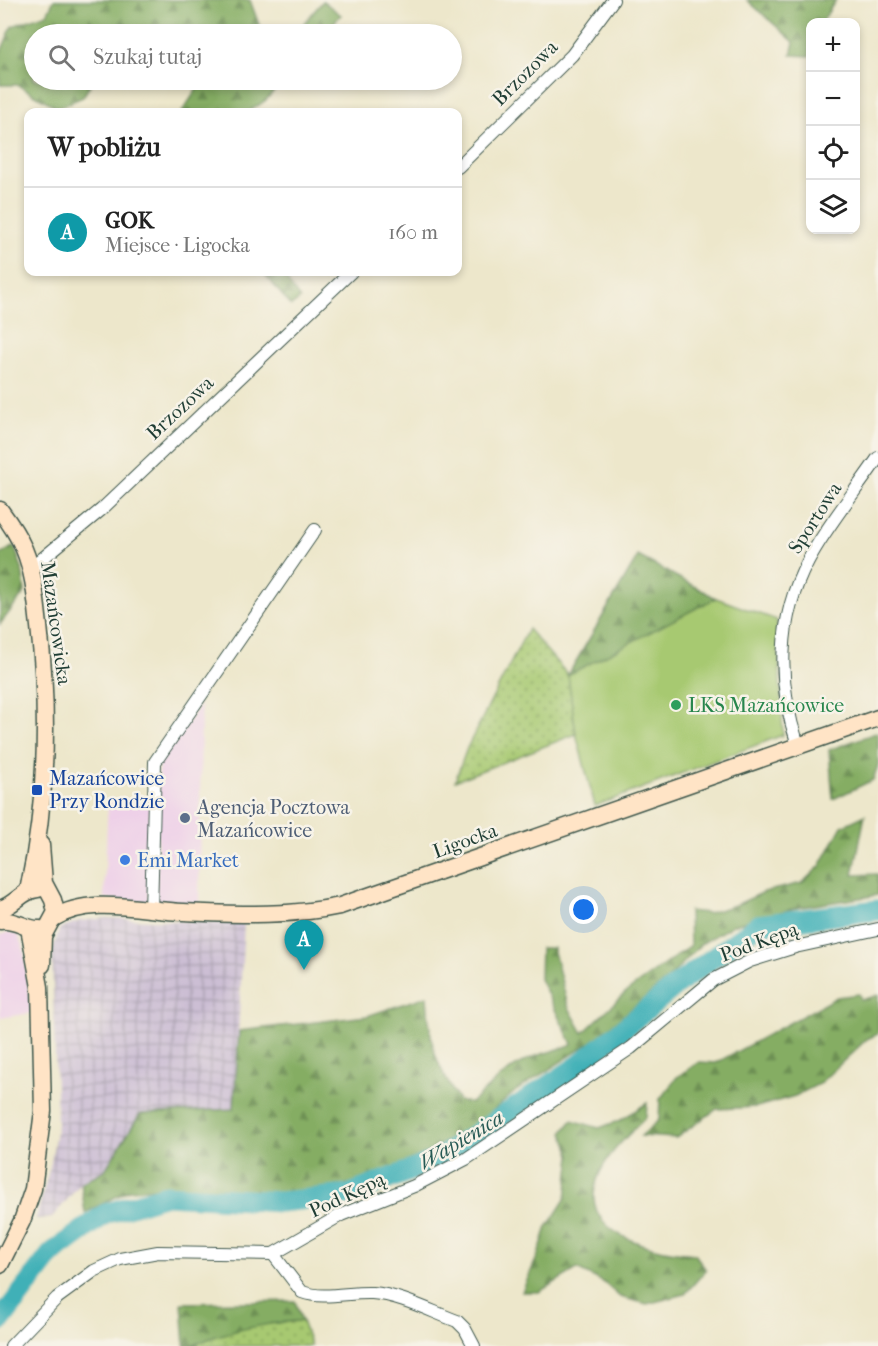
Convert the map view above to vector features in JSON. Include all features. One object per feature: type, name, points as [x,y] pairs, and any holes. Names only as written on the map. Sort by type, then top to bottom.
[{"type":"street","name":"Brzozowa","points":[[462,163],[572,55],[613,0]]},
{"type":"street","name":"Brzozowa","points":[[31,568],[101,510],[347,276]]},
{"type":"street","name":"Sportowa","points":[[798,745],[790,721],[782,669],[784,623],[808,562],[878,458]]},
{"type":"street","name":"Mazańcowicka","points":[[0,510],[20,541],[31,568],[42,649],[45,706],[40,832],[23,896],[16,913],[37,924]]},
{"type":"street","points":[[151,910],[155,762],[315,530]]},
{"type":"street","name":"Ligocka","points":[[37,924],[73,909],[100,905],[151,910],[286,914],[340,906],[878,718]]},
{"type":"street","points":[[40,832],[44,883],[51,897]]},
{"type":"street","points":[[0,909],[38,889],[51,897],[100,905]]},
{"type":"street","points":[[0,1265],[22,1221],[33,1189],[39,1154],[43,1111],[37,924],[51,897]]},
{"type":"street","points":[[0,921],[37,924]]},
{"type":"street","name":"Pod Kępą","points":[[273,1254],[341,1215],[414,1186],[466,1159],[631,1048],[713,980],[750,961],[795,947],[878,929]]},
{"type":"street","points":[[11,1346],[57,1298],[94,1271],[120,1258],[158,1252],[273,1254],[302,1292],[312,1296],[372,1293],[392,1298],[457,1321],[465,1329],[474,1346]]},
{"type":"shaded area","points":[[201,704],[199,905],[156,904],[159,765]]},
{"type":"shaded area","points":[[108,799],[150,799],[148,904],[104,898]]},
{"type":"shaded area","points":[[106,918],[244,924],[234,1109],[140,1114],[105,1170],[81,1183],[52,1218],[36,1219],[51,1163],[57,1124],[52,950],[60,928],[80,921]]},
{"type":"shaded area","points":[[9,932],[18,935],[24,950],[31,1013],[0,1018],[0,935]]},
{"type":"green space","points":[[54,0],[250,0],[259,24],[24,24],[24,88],[18,85],[0,85],[0,54],[12,26],[47,14]]},
{"type":"green space","points":[[747,0],[836,0],[825,18],[806,18],[806,56],[791,55],[794,42]]},
{"type":"green space","points":[[323,1],[341,15],[332,24],[303,24]]},
{"type":"green space","points":[[27,90],[87,90],[83,97],[58,108]]},
{"type":"green space","points":[[196,90],[275,90],[254,108],[185,108]]},
{"type":"green space","points":[[266,276],[284,276],[300,299],[291,306]]},
{"type":"green space","points":[[14,546],[22,568],[25,592],[0,624],[0,555]]},
{"type":"green space","points":[[638,556],[716,598],[568,675]]},
{"type":"green space","name":"LKS Mazańcowice","points":[[716,598],[777,620],[783,735],[595,806],[576,734],[568,675]]},
{"type":"green space","points":[[528,629],[568,675],[576,734],[455,781],[467,748]]},
{"type":"green space","points":[[878,732],[878,765],[873,780],[833,799],[829,750]]},
{"type":"green space","points":[[865,815],[853,875],[878,874],[878,895],[796,908],[733,925],[701,944],[669,978],[593,1041],[517,1090],[477,1124],[428,1152],[364,1181],[301,1193],[241,1194],[174,1187],[129,1190],[85,1213],[81,1183],[105,1170],[140,1114],[234,1109],[239,1031],[367,1016],[427,996],[432,1040],[438,1062],[459,1101],[471,1103],[518,1065],[536,1056],[572,1044],[540,979],[541,948],[553,948],[568,1006],[583,1033],[626,992],[690,946],[689,911],[708,913],[736,905],[764,892],[802,883],[820,866],[842,826]]},
{"type":"green space","points":[[859,994],[861,1000],[878,995],[878,1034],[867,1039],[819,1084],[795,1096],[757,1107],[717,1109],[676,1138],[641,1136],[659,1120],[660,1099],[677,1077],[699,1062],[716,1063],[837,997]]},
{"type":"green space","points":[[647,1103],[646,1117],[615,1149],[602,1167],[595,1188],[595,1205],[602,1219],[613,1230],[646,1245],[695,1254],[706,1270],[685,1294],[647,1304],[620,1297],[603,1282],[577,1269],[539,1292],[522,1292],[547,1227],[566,1198],[571,1155],[563,1132],[572,1120],[599,1128],[621,1120]]},
{"type":"green space","points":[[295,1301],[302,1321],[248,1328],[185,1346],[182,1303]]},
{"type":"green space","points":[[302,1321],[311,1346],[193,1346],[232,1330]]},
{"type":"waterway","name":"Wapienica","points":[[0,1321],[52,1253],[105,1214],[166,1195],[280,1202],[348,1195],[437,1160],[579,1065],[679,983],[758,925],[878,910]]},
{"type":"place","name":"LKS Mazańcowice","points":[[676,705]]},
{"type":"place","name":"Mazańcowice Przy Rondzie","points":[[37,790]]},
{"type":"place","name":"Agencja Pocztowa Mazańcowice","points":[[185,818]]},
{"type":"place","name":"Emi Market","points":[[125,860]]},
{"type":"place","name":"GOK","points":[[304,970]]}]
